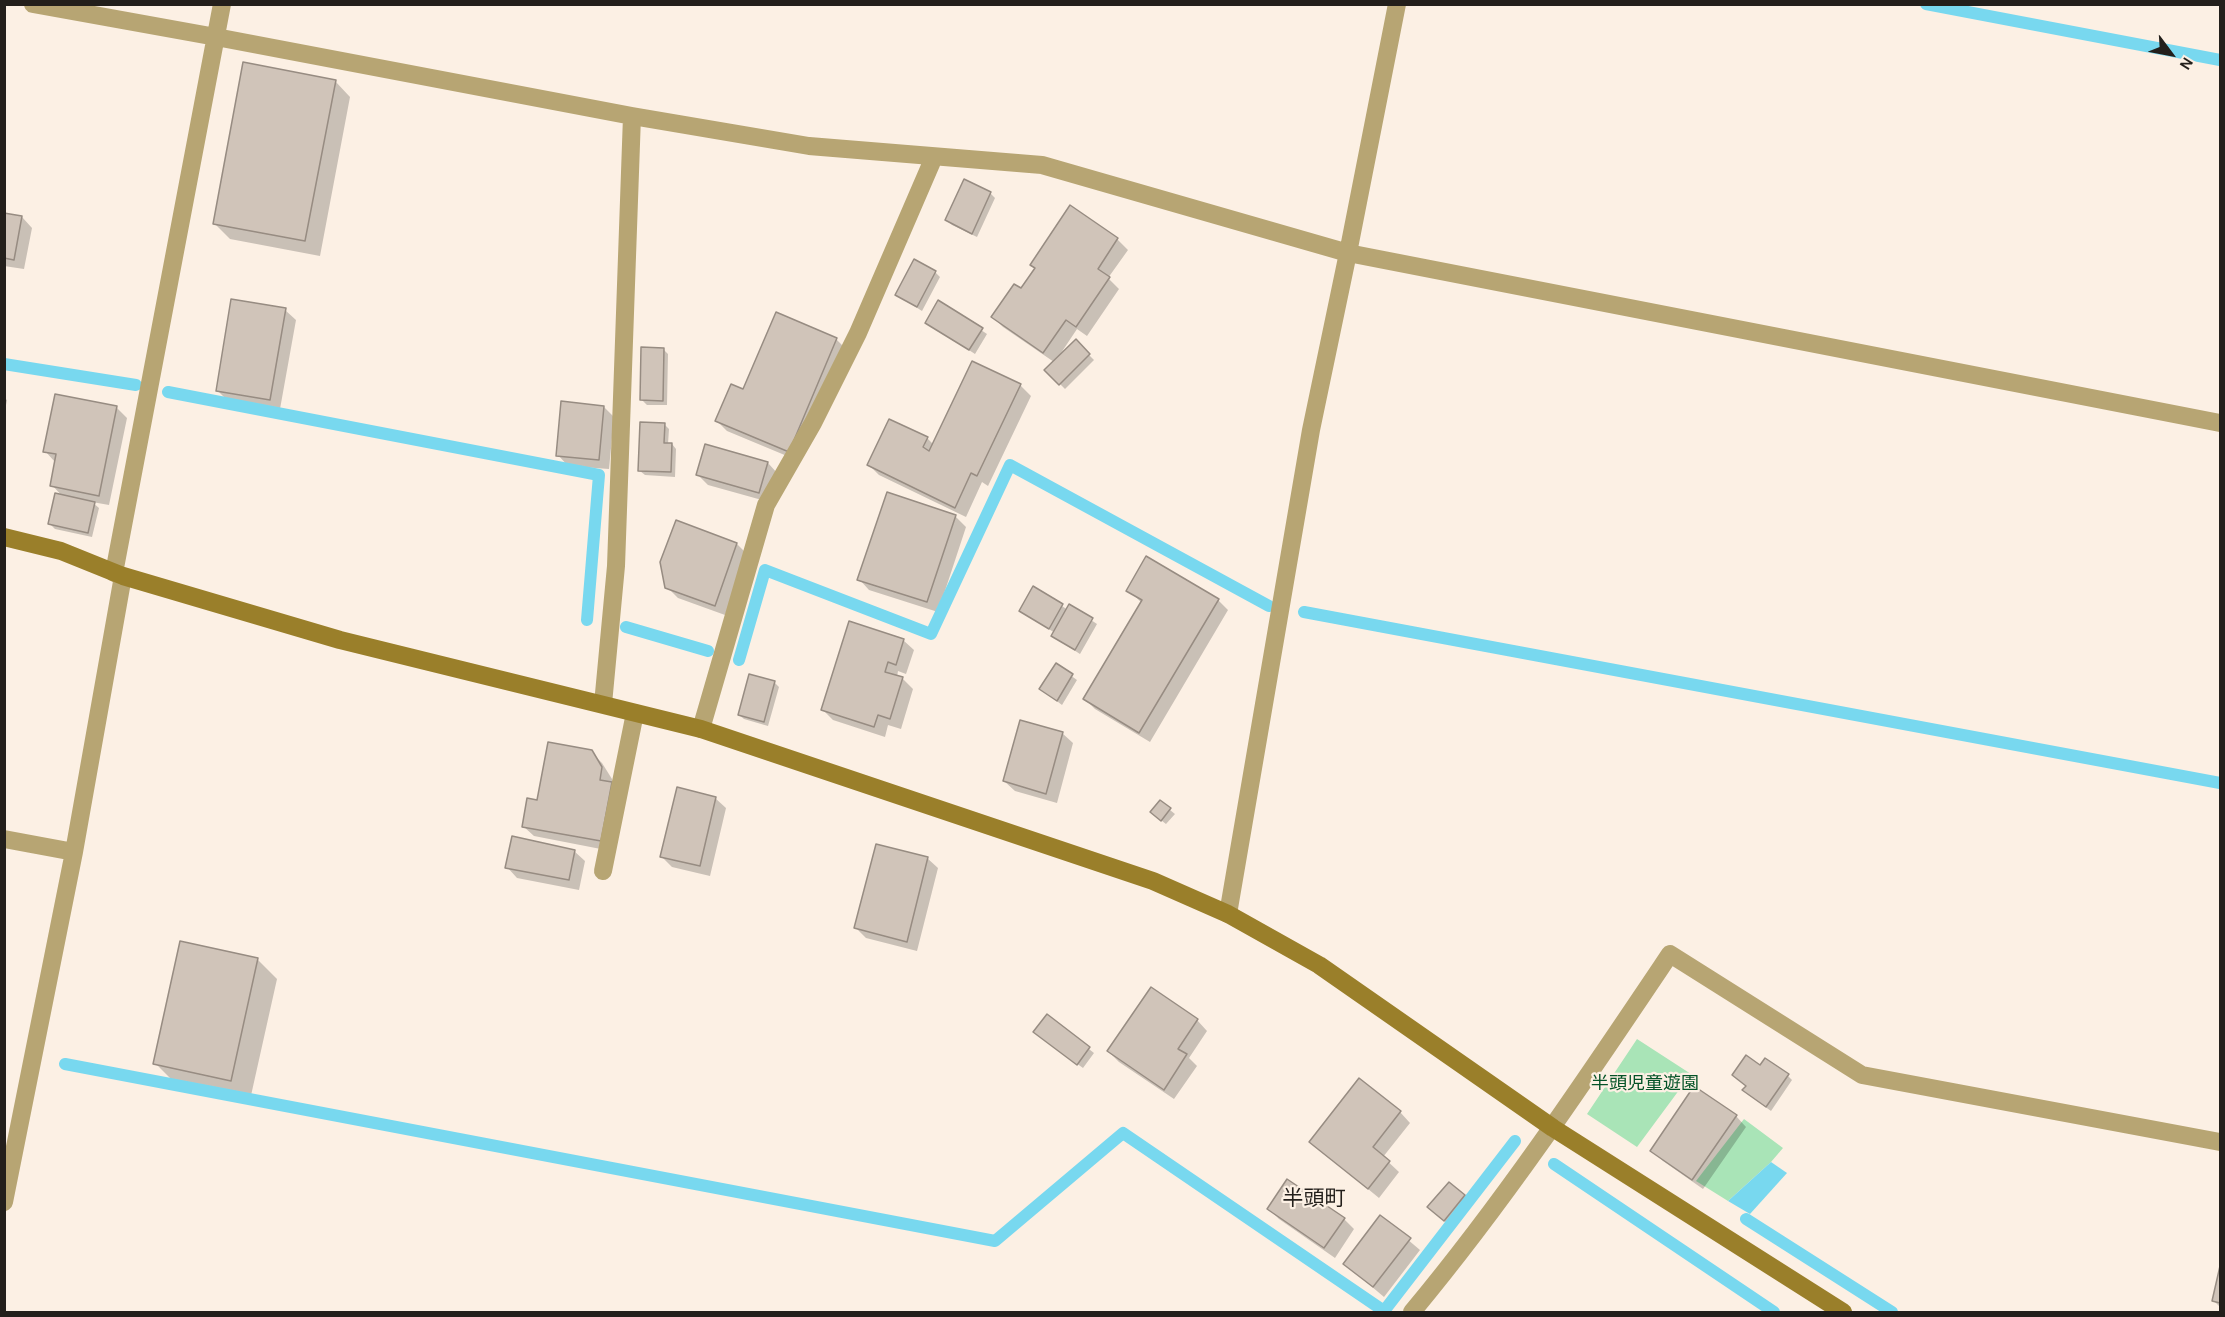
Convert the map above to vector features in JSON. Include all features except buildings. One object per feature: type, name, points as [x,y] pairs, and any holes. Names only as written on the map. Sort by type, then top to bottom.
[{"type":"street","points":[[33,4],[632,116],[809,146],[1042,165],[1348,253],[2220,423]]},
{"type":"street","points":[[4,1202],[74,852],[118,574],[222,4]]},
{"type":"street","points":[[1228,914],[1311,430],[1397,4]]},
{"type":"street","points":[[603,704],[616,566],[632,116]]},
{"type":"street","points":[[701,729],[766,506],[813,423],[858,333],[934,157]]},
{"type":"street","points":[[4,537],[61,551],[118,574],[340,640],[701,729],[1153,881],[1228,914],[1319,965],[1553,1128],[1843,1312]]},
{"type":"street","points":[[603,871],[635,713]]},
{"type":"street","points":[[4,839],[74,852]]},
{"type":"street","points":[[1412,1312],[1461,1254],[1553,1128],[1670,954],[1862,1075],[2220,1142]]},
{"type":"green space","name":"半頭児童遊園","points":[[1637,1039],[1691,1074],[1637,1147],[1587,1114]]},
{"type":"green space","points":[[1744,1119],[1783,1148],[1728,1201],[1696,1181]]},
{"type":"water","points":[[1771,1162],[1787,1173],[1750,1214],[1728,1201]]},
{"type":"waterway","points":[[1926,4],[2220,60]]},
{"type":"waterway","points":[[4,364],[136,385]]},
{"type":"waterway","points":[[168,392],[599,475],[587,620]]},
{"type":"waterway","points":[[739,660],[765,570],[931,634],[1010,465],[1269,606]]},
{"type":"waterway","points":[[1304,612],[2220,783]]},
{"type":"waterway","points":[[626,627],[708,651]]},
{"type":"waterway","points":[[65,1064],[995,1241],[1123,1133],[1384,1311],[1515,1141]]},
{"type":"waterway","points":[[1554,1164],[1774,1312]]},
{"type":"waterway","points":[[1746,1219],[1892,1312]]},
{"type":"district","name":"半頭町","points":[[1314,1199]]}]
